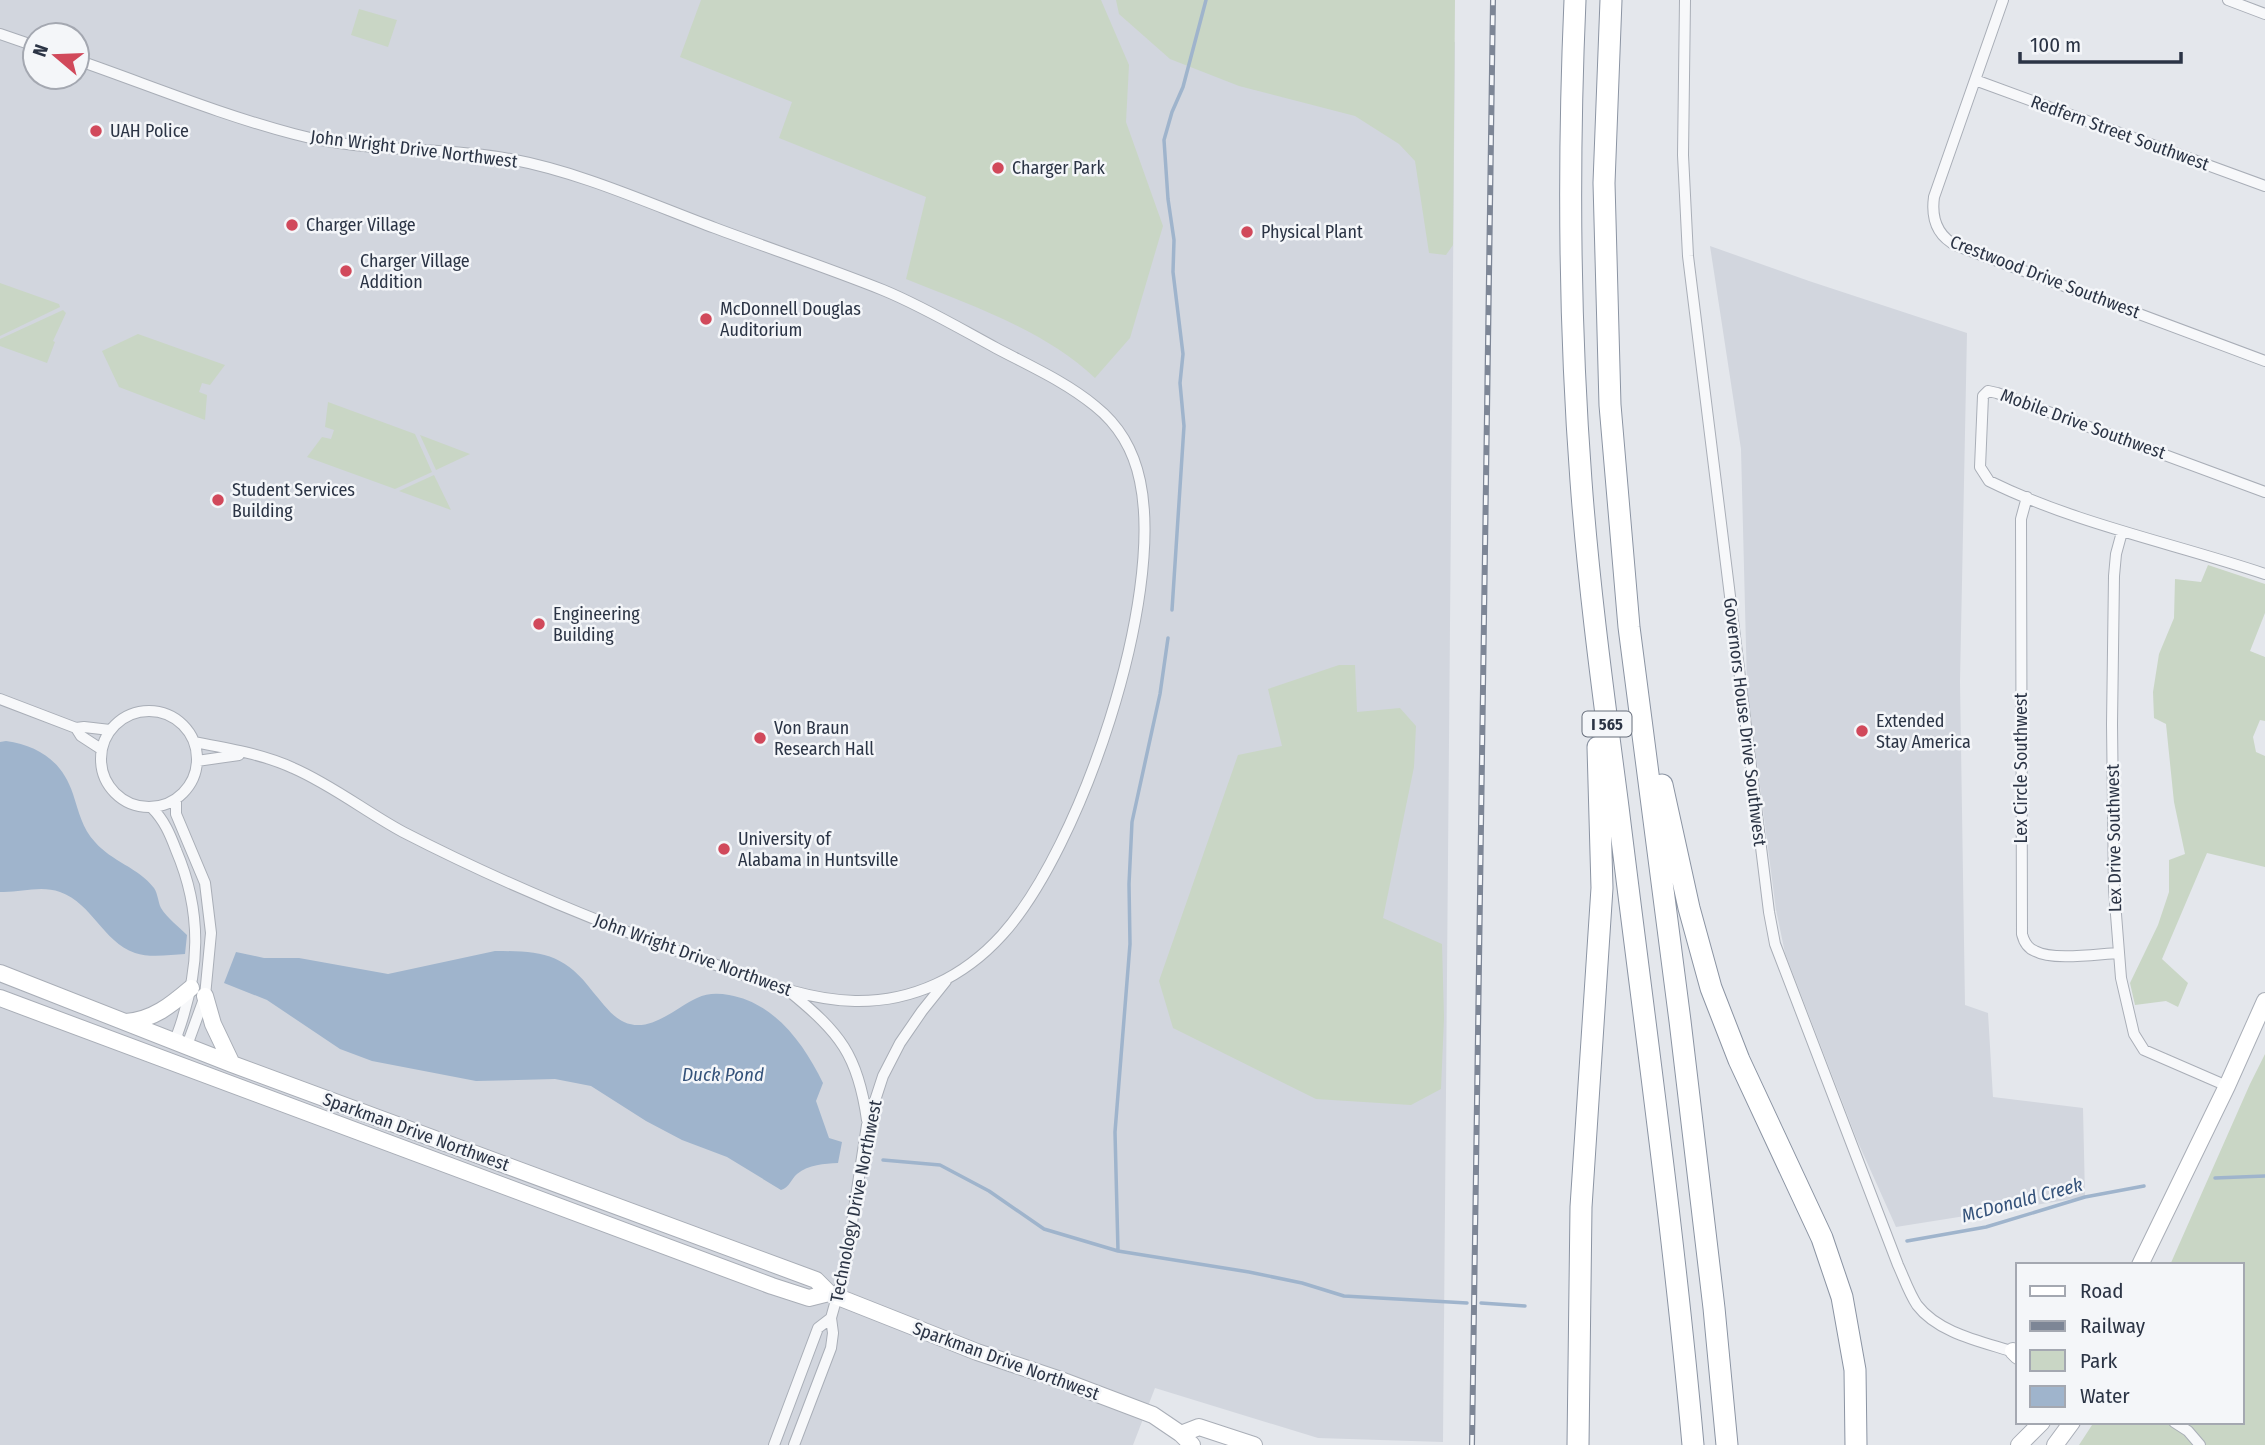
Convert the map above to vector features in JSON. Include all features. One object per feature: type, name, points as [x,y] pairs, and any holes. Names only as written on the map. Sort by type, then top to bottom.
[{"type":"highway","name":"I 565","points":[[1575,0],[1570,164],[1571,304],[1581,485],[1598,650],[1678,1290],[1693,1445]]},
{"type":"highway","name":"I 565","points":[[1611,0],[1604,183],[1610,405],[1629,627],[1711,1282],[1727,1445]]},
{"type":"highway","points":[[1578,1445],[1583,1149],[1602,888],[1598,650]]},
{"type":"highway","points":[[1640,704],[1673,829],[1692,919],[1712,988],[1739,1060],[1822,1238],[1842,1297],[1855,1370],[1857,1443]]},
{"type":"highway","points":[[1561,1445],[1572,1422],[1578,1385]]},
{"type":"main road","name":"Sparkman Drive Northwest","points":[[0,973],[232,1064],[816,1280],[833,1295],[978,1352],[1153,1415],[1187,1439],[1199,1427],[1254,1445]]},
{"type":"main road","points":[[126,1022],[159,1013],[198,992],[232,1064]]},
{"type":"main road","name":"Sparkman Drive Northwest","points":[[0,998],[772,1286],[809,1298],[833,1295]]},
{"type":"main road","points":[[2141,1263],[2265,1001]]},
{"type":"main road","points":[[2019,1445],[2040,1424]]},
{"type":"main road","points":[[2055,1445],[2071,1424]]},
{"type":"street","name":"Governors House Drive Southwest","points":[[1685,0],[1683,155],[1690,287],[1775,944],[1904,1280],[1914,1299],[1925,1314],[1941,1325],[2016,1354]]},
{"type":"street","name":"Crestwood Drive Southwest","points":[[2002,0],[1934,197],[1934,220],[1945,239],[1957,246],[2265,360]]},
{"type":"street","points":[[2228,0],[2265,14]]},
{"type":"street","points":[[0,34],[21,41]]},
{"type":"street","name":"John Wright Drive Northwest","points":[[91,65],[295,135],[348,144],[503,158],[567,173],[884,290],[1060,382],[1093,404],[1109,418],[1127,443],[1139,477],[1144,513],[1143,562],[1136,615],[1105,734],[1082,797],[1027,903],[1004,933],[978,958],[948,979],[915,994],[881,1000],[845,1001],[788,991],[584,916],[490,874],[402,831],[295,769],[273,760],[194,742]]},
{"type":"street","name":"Redfern Street Southwest","points":[[1975,80],[2265,186]]},
{"type":"street","name":"Mobile Drive Southwest","points":[[2265,492],[2103,431],[1987,391],[1983,393],[1982,472],[1989,481],[2122,532],[2265,574]]},
{"type":"street","name":"Lex Circle Southwest","points":[[2027,497],[2021,519],[2022,934],[2028,947],[2039,953],[2118,954]]},
{"type":"street","name":"Lex Drive Southwest","points":[[2122,532],[2114,576],[2112,724],[2114,889],[2118,954],[2134,1034],[2140,1046],[2150,1054],[2227,1086]]},
{"type":"street","points":[[0,699],[76,728],[110,730]]},
{"type":"street","points":[[147,709],[168,714],[180,723],[194,742],[197,761],[190,783],[176,799],[152,808],[135,805],[120,797],[109,786],[102,771],[101,749],[110,730],[130,714],[147,709]]},
{"type":"street","points":[[76,728],[81,736],[101,749]]},
{"type":"street","name":"John Wright Drive Northwest","points":[[197,761],[247,754]]},
{"type":"street","points":[[173,1062],[181,1044],[189,1040],[211,933],[205,883],[176,814],[176,799]]},
{"type":"street","points":[[152,808],[163,818],[189,882],[196,924],[198,992],[177,1035],[181,1044]]},
{"type":"street","name":"Technology Drive Northwest","points":[[794,1445],[831,1349],[833,1295],[845,1268],[867,1125],[883,1076],[900,1043],[948,979]]},
{"type":"street","points":[[788,991],[823,1019],[842,1042],[855,1065],[863,1089],[867,1125]]},
{"type":"street","name":"Technology Drive Northwest","points":[[774,1445],[818,1328],[831,1318]]},
{"type":"street","points":[[2177,1424],[2188,1431],[2200,1445]]},
{"type":"shaded area","name":"University of Alabama in Huntsville","points":[[0,0],[1316,0],[1455,42],[1443,1442],[1318,1438],[1155,1388],[1133,1445],[0,1445]]},
{"type":"shaded area","points":[[1710,246],[1967,333],[1960,682],[1965,1005],[1988,1013],[1993,1097],[2083,1108],[2085,1197],[1896,1227],[1857,1140],[1785,953],[1776,910],[1747,686],[1741,449]]},
{"type":"green space","name":"Charger Park","points":[[701,0],[1101,0],[1129,65],[1126,122],[1163,226],[1130,338],[1095,378],[1075,361],[1030,332],[906,279],[926,197],[779,138],[792,102],[680,57]]},
{"type":"green space","points":[[1116,0],[1455,0],[1453,245],[1446,255],[1429,253],[1415,161],[1399,144],[1355,116],[1239,86],[1170,59],[1119,14]]},
{"type":"green space","points":[[359,9],[397,20],[388,47],[351,35]]},
{"type":"green space","points":[[0,283],[59,304],[60,307],[0,336]]},
{"type":"green space","points":[[63,310],[66,313],[53,341],[55,342],[47,363],[0,346],[0,339]]},
{"type":"green space","points":[[138,334],[225,365],[210,385],[202,383],[199,392],[207,395],[205,420],[119,387],[102,351]]},
{"type":"green space","points":[[328,402],[415,434],[432,472],[395,489],[307,457],[322,437],[331,439],[334,430],[325,427]]},
{"type":"green space","points":[[420,435],[470,454],[436,470]]},
{"type":"green space","points":[[434,475],[451,510],[399,491]]},
{"type":"green space","points":[[2208,565],[2265,584],[2265,613],[2250,651],[2265,657],[2265,721],[2260,720],[2253,737],[2256,752],[2265,756],[2265,867],[2207,853],[2162,959],[2188,983],[2178,1007],[2166,1001],[2135,1005],[2130,983],[2158,925],[2169,892],[2169,860],[2185,854],[2174,802],[2166,724],[2154,718],[2153,692],[2159,654],[2174,618],[2175,579],[2201,582]]},
{"type":"green space","points":[[1339,665],[1355,665],[1357,712],[1400,708],[1416,726],[1414,767],[1383,918],[1442,944],[1444,1018],[1441,1089],[1411,1105],[1316,1099],[1173,1028],[1159,981],[1238,755],[1282,746],[1268,689]]},
{"type":"green space","points":[[2265,1054],[2265,1445],[2079,1445],[2093,1424],[2244,1424],[2244,1263],[2171,1263]]},
{"type":"water","points":[[6,741],[39,751],[63,772],[81,820],[91,837],[102,849],[148,881],[164,912],[187,935],[185,954],[160,956],[135,953],[105,932],[81,905],[60,892],[38,889],[0,892],[0,742]]},
{"type":"water","name":"Duck Pond","points":[[495,951],[539,954],[561,962],[582,979],[615,1016],[634,1025],[653,1022],[709,994],[745,999],[760,1007],[774,1016],[797,1040],[823,1083],[816,1101],[829,1138],[842,1142],[838,1163],[806,1168],[781,1190],[727,1157],[682,1140],[646,1121],[591,1086],[555,1079],[476,1081],[372,1061],[340,1049],[267,1000],[224,983],[236,952],[264,958],[299,958],[388,974]]},
{"type":"waterway","points":[[1172,610],[1184,426],[1180,383],[1183,354],[1173,272],[1174,240],[1164,140],[1183,87],[1206,0]]},
{"type":"waterway","points":[[1118,1251],[1115,1132],[1130,944],[1132,822],[1160,694],[1168,638]]},
{"type":"waterway","points":[[883,1160],[940,1165],[989,1191],[1044,1229],[1118,1251],[1249,1272],[1302,1283],[1344,1296],[1467,1303]]},
{"type":"waterway","name":"McDonald Creek","points":[[2215,1178],[2265,1176]]},
{"type":"waterway","name":"McDonald Creek","points":[[1907,1241],[1986,1227],[2085,1197],[2144,1186]]},
{"type":"waterway","points":[[1481,1303],[1525,1306]]},
{"type":"railway","points":[[1472,1445],[1493,0]]},
{"type":"place","name":"UAH Police","points":[[96,131]]},
{"type":"place","name":"Charger Park","points":[[998,168]]},
{"type":"place","name":"Charger Village","points":[[292,225]]},
{"type":"place","name":"Physical Plant","points":[[1247,232]]},
{"type":"place","name":"Charger Village Addition","points":[[346,271]]},
{"type":"place","name":"McDonnell Douglas Auditorium","points":[[706,319]]},
{"type":"place","name":"Student Services Building","points":[[218,500]]},
{"type":"place","name":"Engineering Building","points":[[539,624]]},
{"type":"place","name":"Extended Stay America","points":[[1862,731]]},
{"type":"place","name":"Von Braun Research Hall","points":[[760,738]]},
{"type":"place","name":"University of Alabama in Huntsville","points":[[724,849]]}]
